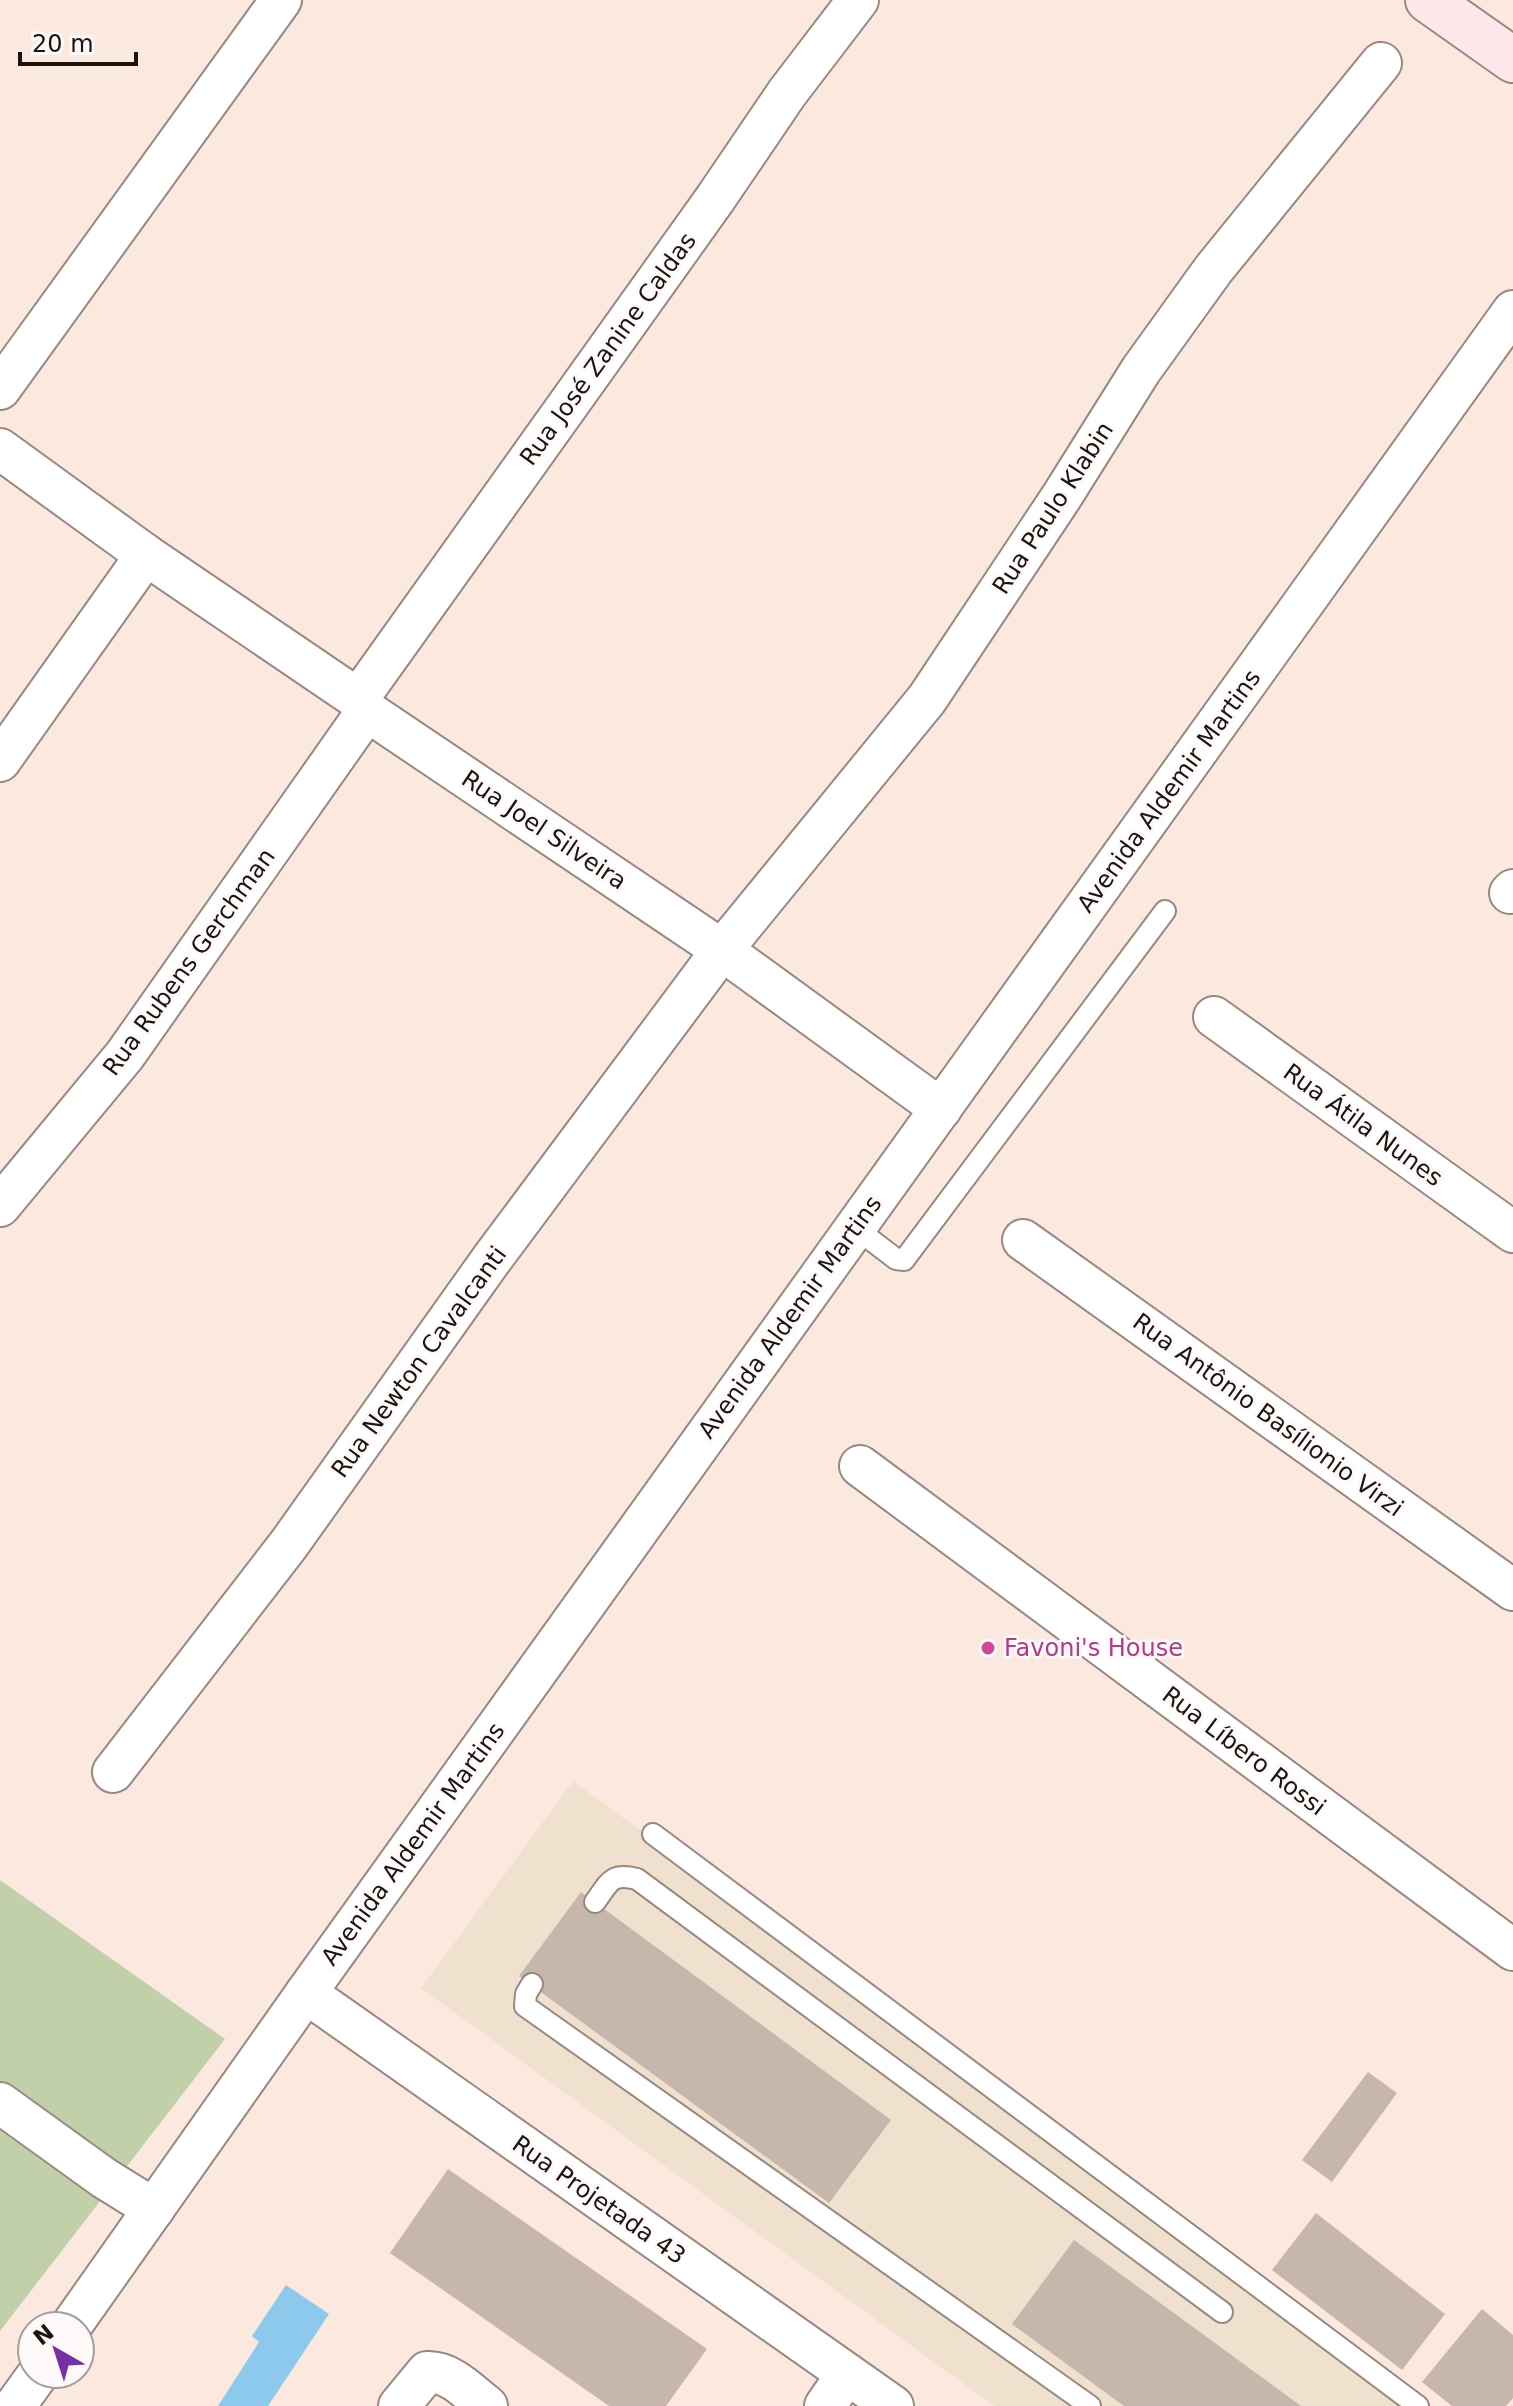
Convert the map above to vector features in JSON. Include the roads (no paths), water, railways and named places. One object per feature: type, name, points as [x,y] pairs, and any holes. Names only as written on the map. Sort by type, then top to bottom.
[{"type":"street","points":[[0,389],[281,0]]},
{"type":"street","name":"Rua José Zanine Caldas","points":[[363,705],[787,93],[858,0]]},
{"type":"street","points":[[1428,0],[1513,60]]},
{"type":"street","name":"Rua Paulo Klabin","points":[[722,950],[927,699],[1062,496],[1141,370],[1204,283],[1381,63]]},
{"type":"street","name":"Avenida Aldemir Martins","points":[[82,2310],[854,1227],[1513,311]]},
{"type":"street","name":"Rua Joel Silveira","points":[[0,449],[146,555],[722,950],[941,1109]]},
{"type":"street","points":[[0,761],[146,555]]},
{"type":"street","name":"Rua Rubens Gerchman","points":[[0,1206],[125,1055],[363,705]]},
{"type":"street","name":"Rua Newton Cavalcanti","points":[[113,1772],[289,1544],[491,1260],[722,950]]},
{"type":"street","name":"Rua Átila Nunes","points":[[1214,1017],[1513,1232]]},
{"type":"street","name":"Rua Antônio Basílionio Virzi","points":[[1023,1240],[1513,1590]]},
{"type":"street","name":"Rua Líbero Rossi","points":[[860,1466],[1513,1950]]},
{"type":"street","name":"Rua Projetada 43","points":[[306,1993],[836,2390],[893,2406]]},
{"type":"street","points":[[0,2103],[104,2178],[154,2209]]},
{"type":"street","points":[[399,2406],[427,2372],[436,2372],[445,2374],[487,2406]]},
{"type":"lane","points":[[854,1227],[896,1259],[904,1260],[1165,911]]},
{"type":"lane","points":[[653,1834],[1418,2406]]},
{"type":"lane","points":[[595,1902],[613,1878],[623,1875],[637,1879],[1222,2312]]},
{"type":"lane","points":[[532,1984],[526,1994],[525,2006],[1090,2406]]},
{"type":"water","points":[[286,2285],[329,2314],[268,2406],[218,2406],[259,2342],[252,2336]]},
{"type":"place","name":"Favoni's House","points":[[988,1648]]}]
